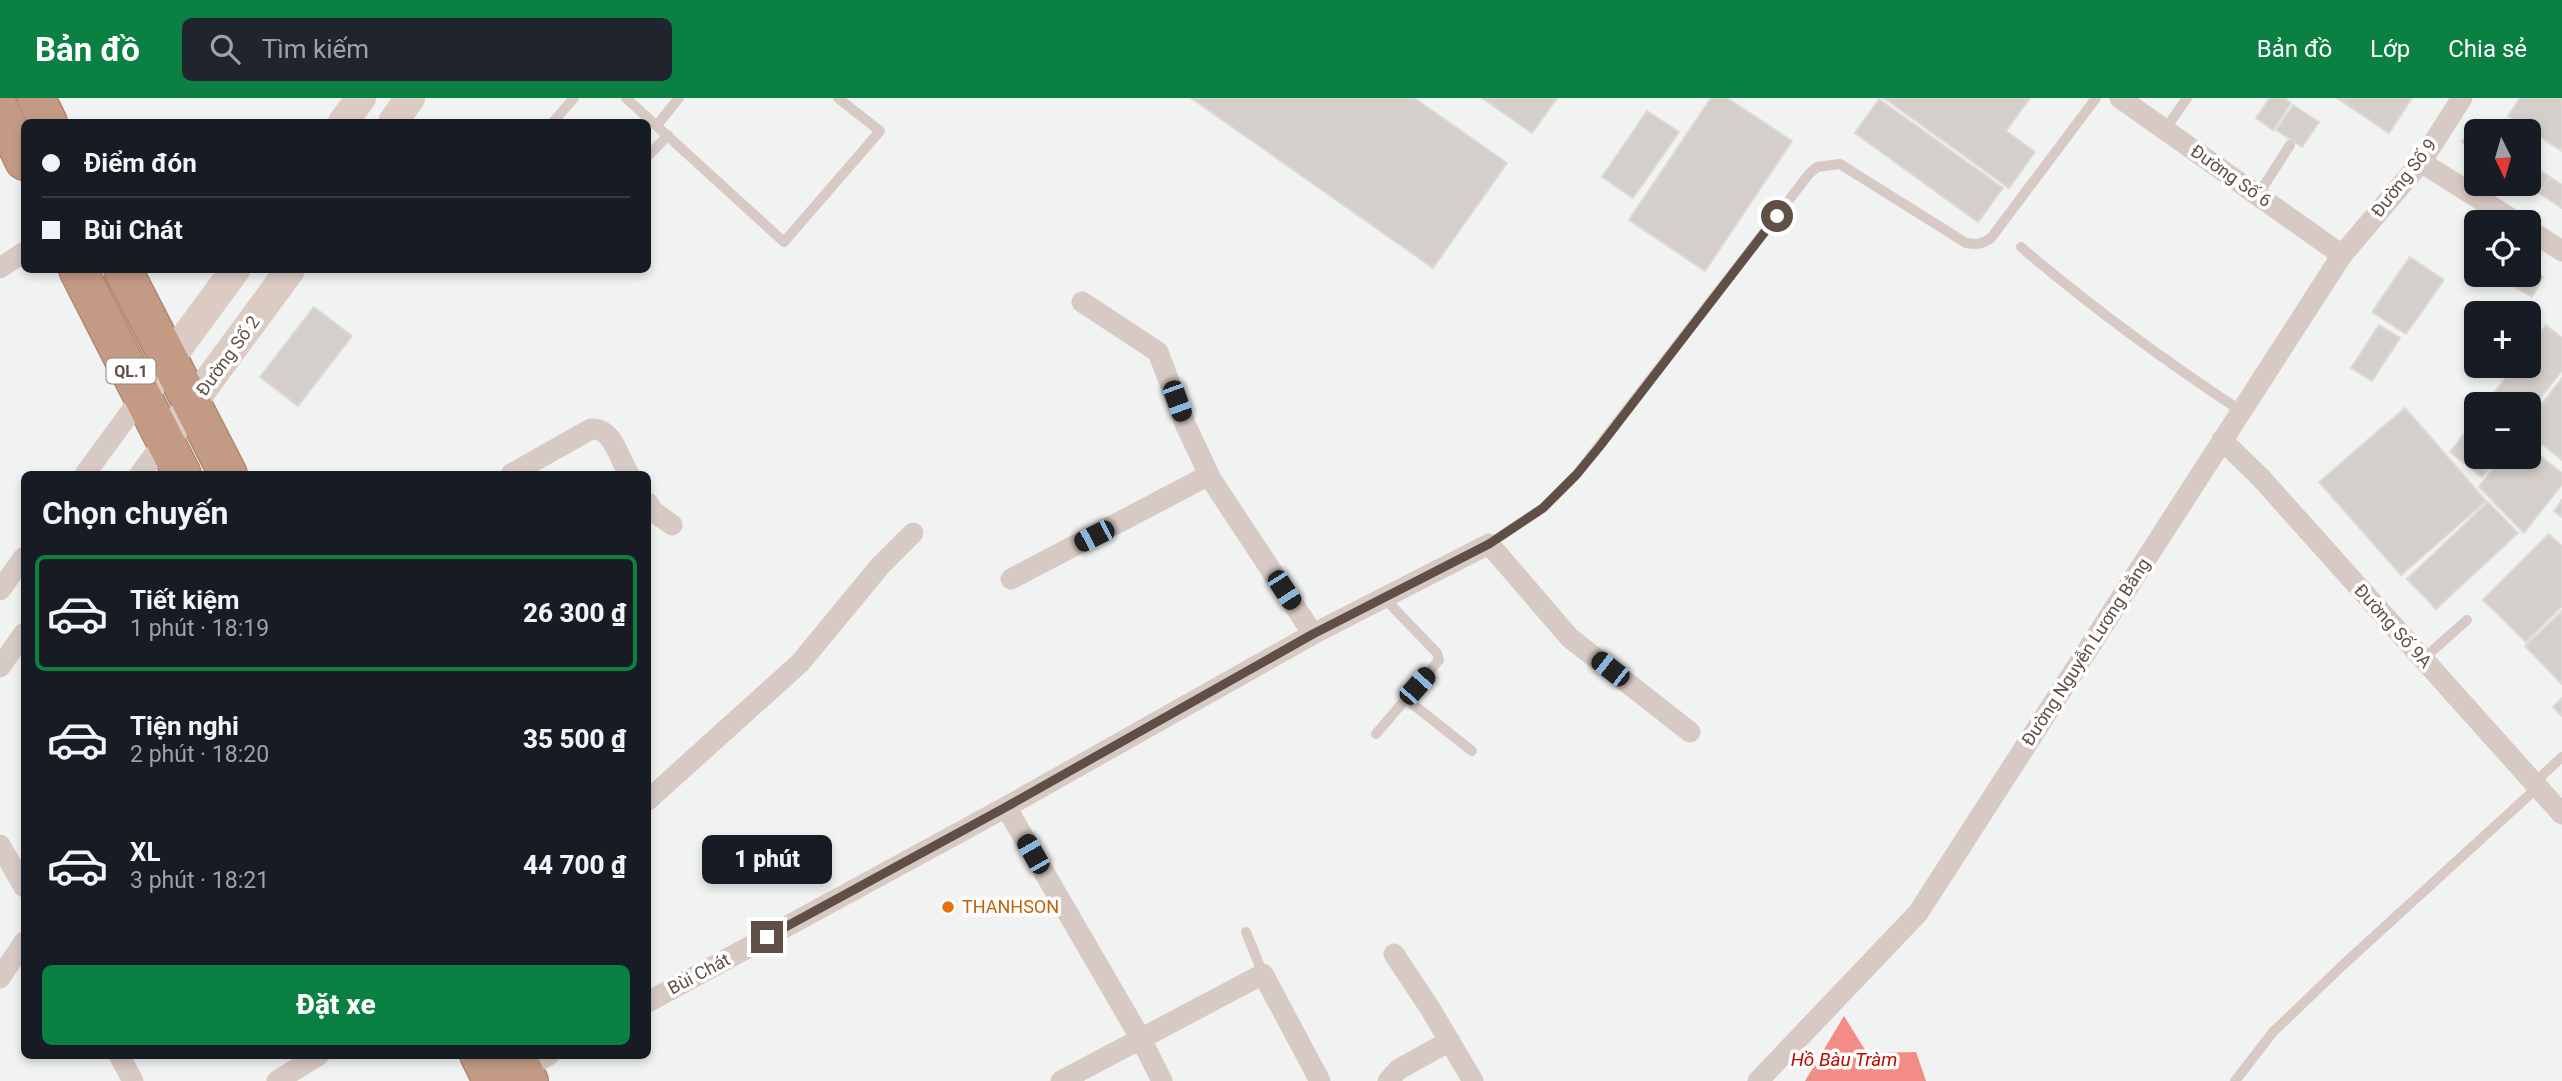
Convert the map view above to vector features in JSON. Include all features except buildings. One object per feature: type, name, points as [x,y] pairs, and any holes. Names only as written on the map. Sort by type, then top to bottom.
[{"type":"highway","points":[[36,98],[46,119]]},
{"type":"highway","points":[[0,110],[21,155]]},
{"type":"highway","name":"QL.1","points":[[80,273],[180,471]]},
{"type":"highway","name":"QL.1","points":[[124,273],[226,471]]},
{"type":"highway","points":[[492,1059],[522,1068]]},
{"type":"street","points":[[345,119],[361,98]]},
{"type":"street","points":[[395,119],[410,98]]},
{"type":"street","name":"Đường Số 6","points":[[2120,98],[2342,255]]},
{"type":"street","name":"Đường Số 9","points":[[2342,255],[2421,162],[2462,98]]},
{"type":"street","points":[[2421,162],[2497,210]]},
{"type":"street","points":[[2541,238],[2562,251]]},
{"type":"street","points":[[0,268],[21,254]]},
{"type":"street","name":"Đường Nguyễn Lương Bằng","points":[[1758,1081],[1917,913],[2342,255]]},
{"type":"street","points":[[87,471],[233,273]]},
{"type":"street","name":"Đường Số 2","points":[[165,440],[288,273]]},
{"type":"street","points":[[1082,302],[1158,352],[1186,426],[1209,475],[1313,634]]},
{"type":"street","points":[[516,471],[591,429],[598,428],[609,436],[627,471]]},
{"type":"street","points":[[142,471],[165,440]]},
{"type":"street","name":"Đường Số 9A","points":[[2222,440],[2261,478],[2562,814]]},
{"type":"street","points":[[1011,579],[1209,475]]},
{"type":"street","points":[[651,508],[673,525]]},
{"type":"street","points":[[651,797],[800,663],[880,566],[913,533]]},
{"type":"street","points":[[1489,544],[1570,638],[1690,732]]},
{"type":"street","name":"Bùi Chát","points":[[651,1000],[1006,807],[1313,634],[1489,544]]},
{"type":"street","points":[[0,590],[21,561]]},
{"type":"street","points":[[0,667],[21,637]]},
{"type":"street","points":[[1006,807],[1162,1081]]},
{"type":"street","points":[[0,845],[21,882]]},
{"type":"street","points":[[0,978],[21,946]]},
{"type":"street","points":[[1394,954],[1473,1081]]},
{"type":"street","points":[[1061,1081],[1263,974],[1321,1081]]},
{"type":"street","points":[[1388,1081],[1399,1069],[1450,1041]]},
{"type":"street","points":[[120,1059],[131,1080]]},
{"type":"street","points":[[277,1081],[313,1059]]},
{"type":"lane","points":[[556,119],[573,98]]},
{"type":"lane","points":[[626,98],[784,242],[880,131],[838,98]]},
{"type":"lane","points":[[657,124],[679,98]]},
{"type":"lane","points":[[1489,544],[1543,508],[1577,474],[1817,167],[1840,164],[1966,243],[1976,245],[1991,238],[2096,98]]},
{"type":"lane","points":[[2165,130],[2187,98]]},
{"type":"lane","points":[[651,153],[668,135]]},
{"type":"lane","points":[[2258,195],[2290,145]]},
{"type":"lane","points":[[2021,247],[2074,292],[2158,355],[2241,411]]},
{"type":"lane","points":[[1376,734],[1436,664],[1438,657],[1384,598]]},
{"type":"lane","points":[[2423,659],[2467,620]]},
{"type":"lane","points":[[1406,699],[1472,751]]},
{"type":"lane","points":[[2235,1081],[2273,1032],[2536,785],[2562,757]]},
{"type":"lane","points":[[1246,932],[1263,974]]},
{"type":"water","name":"Hồ Bàu Tràm","points":[[1844,1016],[1867,1053],[1916,1052],[1926,1081],[1805,1081]]},
{"type":"place","name":"THANHSON","points":[[948,907]]},
{"type":"route","points":[[767,937],[1006,807],[1313,634],[1489,544],[1522,523],[1543,508],[1577,474],[1777,216]]}]
